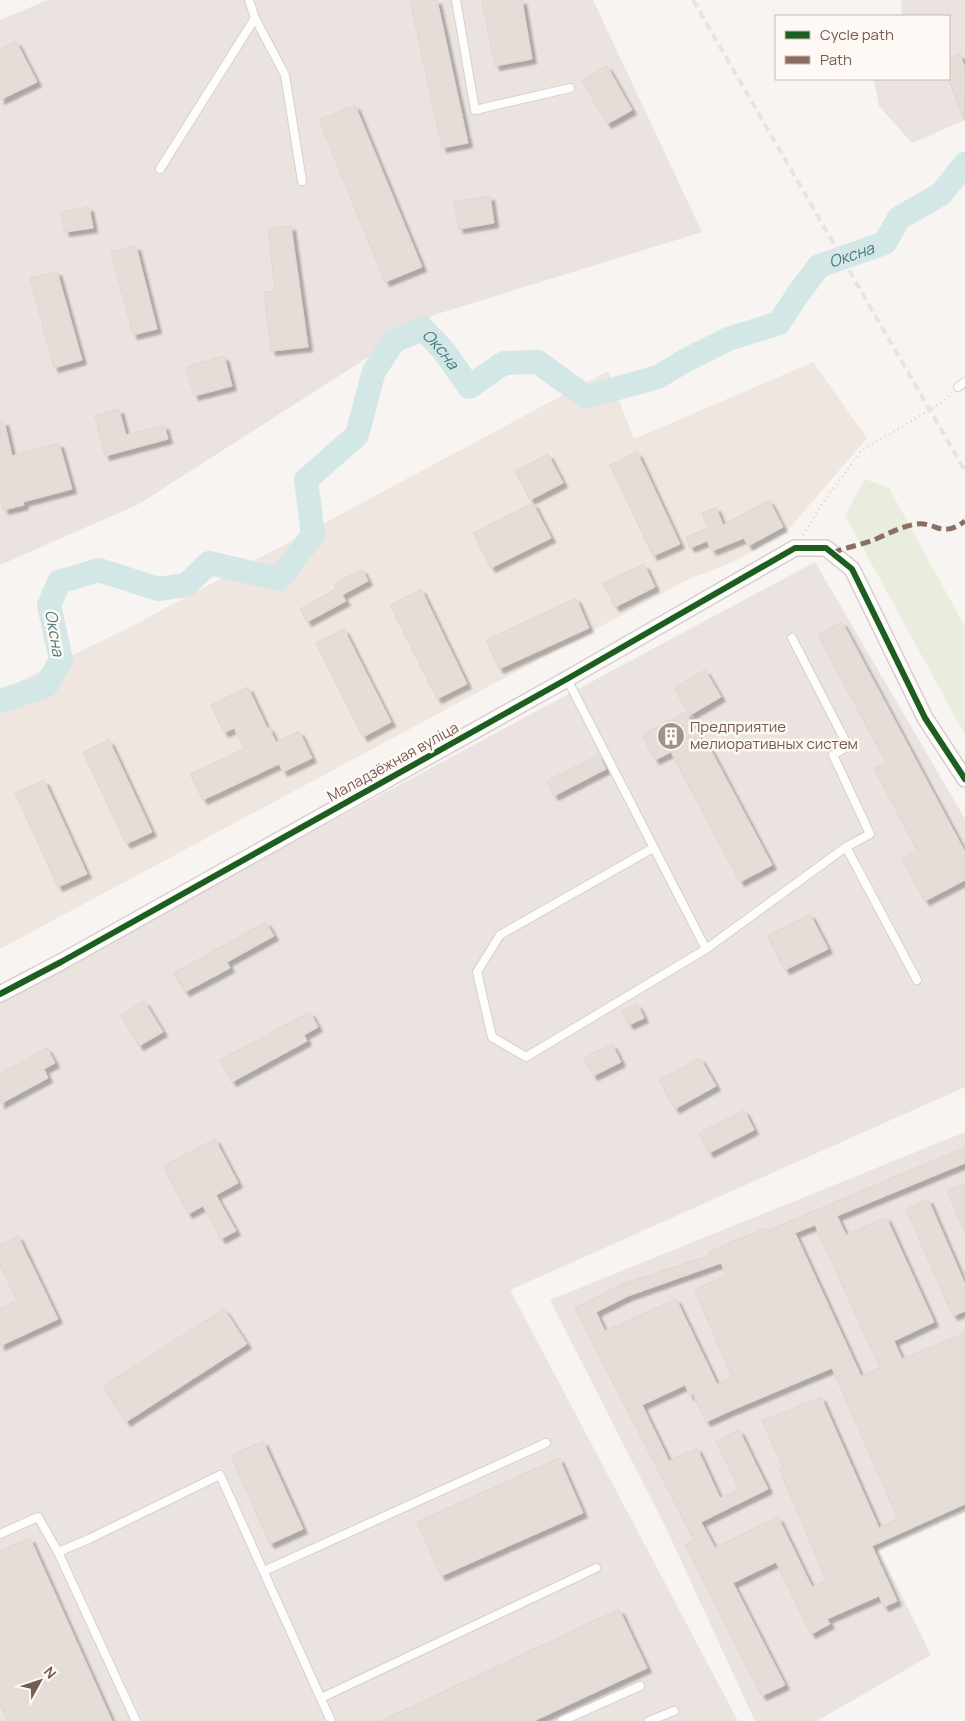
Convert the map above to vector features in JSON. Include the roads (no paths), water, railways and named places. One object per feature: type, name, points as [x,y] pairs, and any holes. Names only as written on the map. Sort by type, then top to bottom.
[{"type":"street","name":"Маладзёжная вуліца","points":[[0,994],[69,958],[567,679],[796,548],[826,548],[852,569],[925,718],[965,779]]},
{"type":"lane","points":[[249,0],[255,18],[285,75],[302,181]]},
{"type":"lane","points":[[456,0],[475,110],[570,88]]},
{"type":"lane","points":[[160,170],[255,18]]},
{"type":"lane","points":[[653,848],[500,935],[477,972],[492,1037],[526,1056],[706,949],[846,847],[870,834],[833,755],[848,746],[792,638]]},
{"type":"lane","points":[[567,679],[706,949]]},
{"type":"lane","points":[[846,847],[918,980]]},
{"type":"lane","points":[[264,1571],[546,1443]]},
{"type":"lane","points":[[58,1552],[89,1539],[220,1475],[332,1721]]},
{"type":"lane","points":[[0,1534],[38,1517],[58,1552],[136,1721]]},
{"type":"lane","points":[[321,1698],[596,1568]]},
{"type":"lane","points":[[562,1721],[640,1686]]},
{"type":"lane","points":[[650,1721],[674,1710]]},
{"type":"waterway","name":"Оксна","points":[[0,701],[46,686],[61,660],[49,605],[59,582],[99,570],[158,589],[186,585],[209,563],[279,579],[313,535],[306,480],[357,435],[374,371],[394,341],[423,329],[444,351],[469,387],[504,363],[538,362],[586,397],[658,377],[686,360],[728,339],[779,323],[819,266],[885,243],[899,218],[941,194],[965,164]]},
{"type":"railway","points":[[693,0],[965,471]]},
{"type":"place","name":"Предприятие мелиоративных систем","points":[[671,736]]}]
